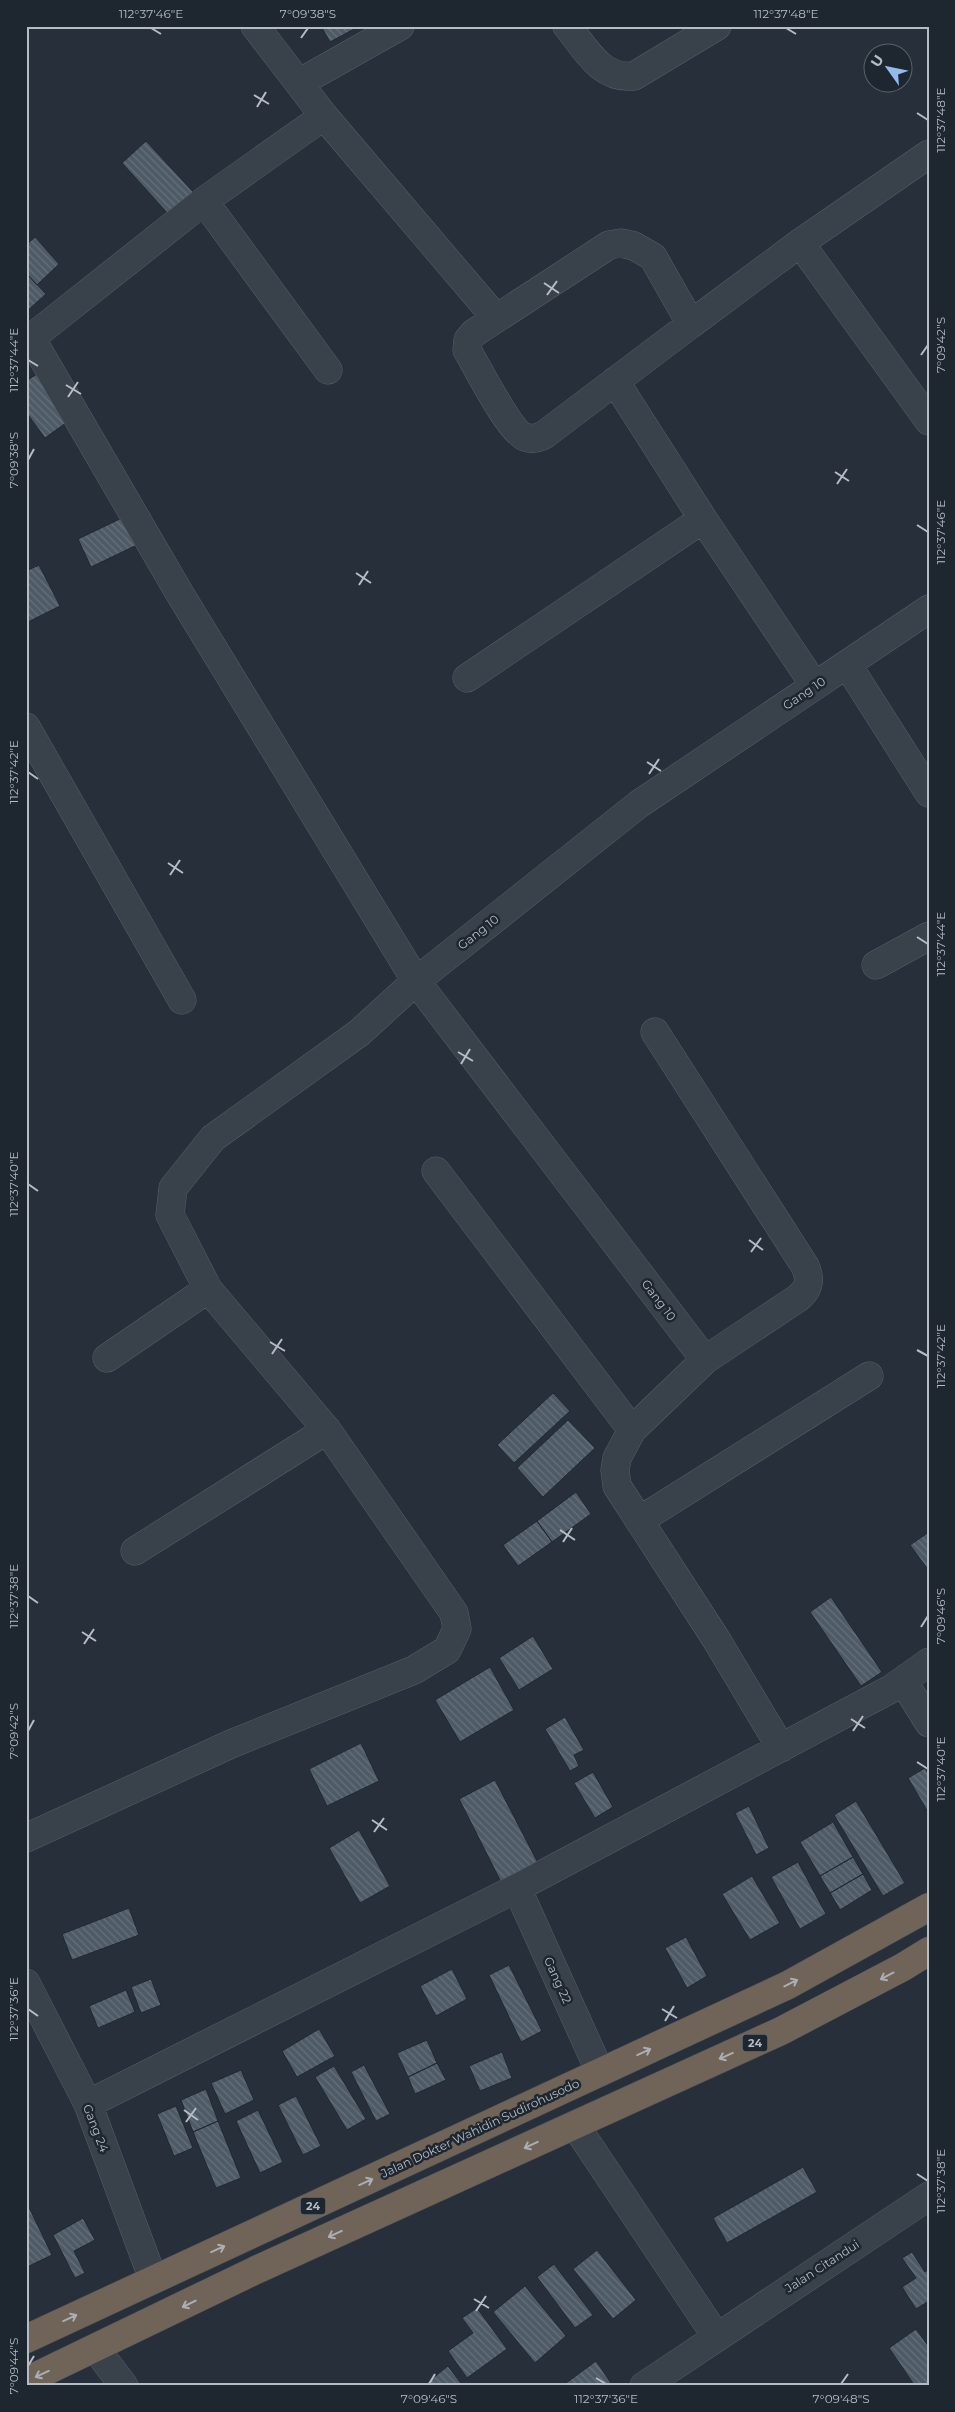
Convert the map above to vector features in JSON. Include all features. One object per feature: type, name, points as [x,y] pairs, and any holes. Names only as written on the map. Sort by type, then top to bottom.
[{"type":"highway","name":"Jalan Dokter Wahidin Sudirohusodo","points":[[26,2339],[152,2279],[398,2168],[788,1985],[929,1907]]},
{"type":"highway","name":"24","points":[[26,2381],[96,2349],[256,2270],[781,2031],[903,1967],[929,1951]]},
{"type":"street","points":[[255,26],[324,116],[496,318]]},
{"type":"street","points":[[299,83],[400,26]]},
{"type":"street","points":[[568,26],[600,67],[611,74],[623,77],[634,76],[717,26]]},
{"type":"street","points":[[26,1838],[231,1744],[414,1670],[447,1650],[456,1629],[454,1613],[327,1430],[208,1289],[170,1215],[173,1188],[213,1138],[359,1033],[416,981],[180,594],[29,340],[204,201],[324,116]]},
{"type":"street","points":[[691,324],[653,257],[634,246],[621,243],[610,245],[474,333],[468,340],[467,350],[510,423],[520,434],[527,438],[544,436],[800,243],[929,154]]},
{"type":"street","points":[[204,201],[328,370]]},
{"type":"street","points":[[800,243],[929,421]]},
{"type":"street","points":[[615,381],[703,519],[815,686]]},
{"type":"street","points":[[467,678],[703,519]]},
{"type":"street","name":"Gang 10","points":[[705,1360],[416,981],[640,804],[929,609]]},
{"type":"street","points":[[848,664],[929,793]]},
{"type":"street","points":[[26,727],[182,1000]]},
{"type":"street","points":[[876,965],[929,936]]},
{"type":"street","points":[[655,1032],[806,1266],[810,1280],[805,1292],[798,1298],[705,1360],[632,1430],[622,1445],[614,1470],[617,1486],[711,1630],[781,1748]]},
{"type":"street","points":[[436,1171],[632,1430]]},
{"type":"street","points":[[107,1358],[208,1289]]},
{"type":"street","points":[[640,1520],[869,1376]]},
{"type":"street","points":[[135,1551],[327,1430]]},
{"type":"street","points":[[88,2104],[517,1888],[891,1689],[929,1662]]},
{"type":"street","points":[[903,1681],[929,1723]]},
{"type":"street","name":"Gang 22","points":[[517,1888],[600,2072]]},
{"type":"street","name":"Gang 24","points":[[26,1983],[88,2104],[152,2279]]},
{"type":"street","points":[[575,2124],[716,2336]]},
{"type":"street","name":"Jalan Citandui","points":[[644,2386],[716,2336],[929,2196]]},
{"type":"street","points":[[96,2349],[124,2386]]},
{"type":"building","points":[[321,26],[357,26],[358,27],[330,42]]},
{"type":"building","points":[[146,141],[195,194],[171,217],[122,163]]},
{"type":"building","points":[[35,237],[59,264],[37,285],[26,273],[26,245]]},
{"type":"building","points":[[26,273],[46,294],[26,312]]},
{"type":"building","points":[[37,374],[70,420],[45,438],[26,412],[26,381]]},
{"type":"building","points":[[126,516],[139,544],[91,567],[78,539]]},
{"type":"building","points":[[39,565],[60,606],[26,623],[26,571]]},
{"type":"building","points":[[553,1393],[570,1411],[514,1463],[497,1445]]},
{"type":"building","points":[[568,1420],[595,1448],[543,1497],[517,1468]]},
{"type":"building","points":[[576,1492],[591,1514],[552,1542],[537,1521]]},
{"type":"building","points":[[537,1521],[552,1542],[518,1566],[503,1545]]},
{"type":"building","points":[[929,1532],[929,1571],[910,1545]]},
{"type":"building","points":[[831,1597],[882,1672],[861,1686],[810,1612]]},
{"type":"building","points":[[533,1636],[553,1669],[519,1690],[499,1658]]},
{"type":"building","points":[[490,1667],[514,1710],[460,1742],[435,1700]]},
{"type":"building","points":[[565,1717],[584,1750],[574,1755],[579,1766],[570,1771],[545,1729]]},
{"type":"building","points":[[361,1743],[379,1781],[327,1806],[309,1769]]},
{"type":"building","points":[[925,1768],[929,1775],[929,1814],[908,1778]]},
{"type":"building","points":[[593,1772],[613,1807],[595,1818],[574,1783]]},
{"type":"building","points":[[495,1780],[538,1863],[501,1882],[459,1799]]},
{"type":"building","points":[[856,1801],[905,1883],[883,1896],[834,1815]]},
{"type":"building","points":[[749,1806],[769,1848],[756,1855],[735,1813]]},
{"type":"building","points":[[833,1822],[853,1857],[820,1876],[800,1842]]},
{"type":"building","points":[[359,1830],[390,1886],[360,1903],[329,1848]]},
{"type":"building","points":[[853,1857],[863,1874],[830,1893],[820,1876]]},
{"type":"building","points":[[798,1862],[826,1914],[800,1929],[771,1877]]},
{"type":"building","points":[[863,1874],[872,1890],[840,1910],[830,1893]]},
{"type":"building","points":[[752,1876],[780,1923],[750,1940],[722,1894]]},
{"type":"building","points":[[129,1908],[139,1935],[72,1960],[62,1934]]},
{"type":"building","points":[[686,1937],[707,1976],[687,1988],[665,1948]]},
{"type":"building","points":[[509,1965],[542,2031],[521,2042],[489,1975]]},
{"type":"building","points":[[452,1969],[467,1999],[436,2016],[420,1986]]},
{"type":"building","points":[[151,1979],[161,2005],[141,2013],[131,1987]]},
{"type":"building","points":[[126,1990],[135,2012],[98,2028],[89,2006]]},
{"type":"building","points":[[319,2029],[335,2056],[297,2077],[282,2051]]},
{"type":"building","points":[[427,2040],[437,2063],[408,2077],[397,2053]]},
{"type":"building","points":[[502,2052],[512,2078],[480,2091],[469,2066]]},
{"type":"building","points":[[437,2063],[446,2080],[415,2094],[408,2077]]},
{"type":"building","points":[[364,2065],[390,2114],[376,2121],[351,2072]]},
{"type":"building","points":[[334,2066],[366,2119],[347,2130],[315,2077]]},
{"type":"building","points":[[241,2070],[254,2100],[225,2114],[211,2083]]},
{"type":"building","points":[[206,2089],[218,2121],[193,2132],[181,2100]]},
{"type":"building","points":[[296,2096],[321,2146],[303,2155],[278,2105]]},
{"type":"building","points":[[176,2106],[193,2148],[174,2156],[157,2114]]},
{"type":"building","points":[[258,2110],[283,2162],[260,2173],[236,2121]]},
{"type":"building","points":[[218,2121],[241,2178],[216,2188],[193,2132]]},
{"type":"building","points":[[803,2167],[817,2192],[727,2243],[713,2218]]},
{"type":"building","points":[[26,2201],[52,2255],[27,2267],[26,2266]]},
{"type":"building","points":[[83,2218],[95,2240],[74,2251],[85,2273],[75,2278],[53,2235]]},
{"type":"building","points":[[597,2250],[636,2300],[613,2319],[573,2269]]},
{"type":"building","points":[[912,2252],[925,2272],[929,2269],[929,2301],[916,2309],[902,2287],[916,2278],[902,2258]]},
{"type":"building","points":[[554,2264],[593,2315],[575,2328],[537,2277]]},
{"type":"building","points":[[525,2286],[566,2336],[535,2363],[493,2312]]},
{"type":"building","points":[[477,2308],[507,2349],[467,2378],[448,2351],[473,2333],[462,2318]]},
{"type":"building","points":[[916,2329],[929,2347],[929,2386],[915,2386],[889,2348]]},
{"type":"building","points":[[596,2361],[613,2386],[562,2386]]},
{"type":"building","points":[[448,2366],[463,2386],[423,2386]]}]
